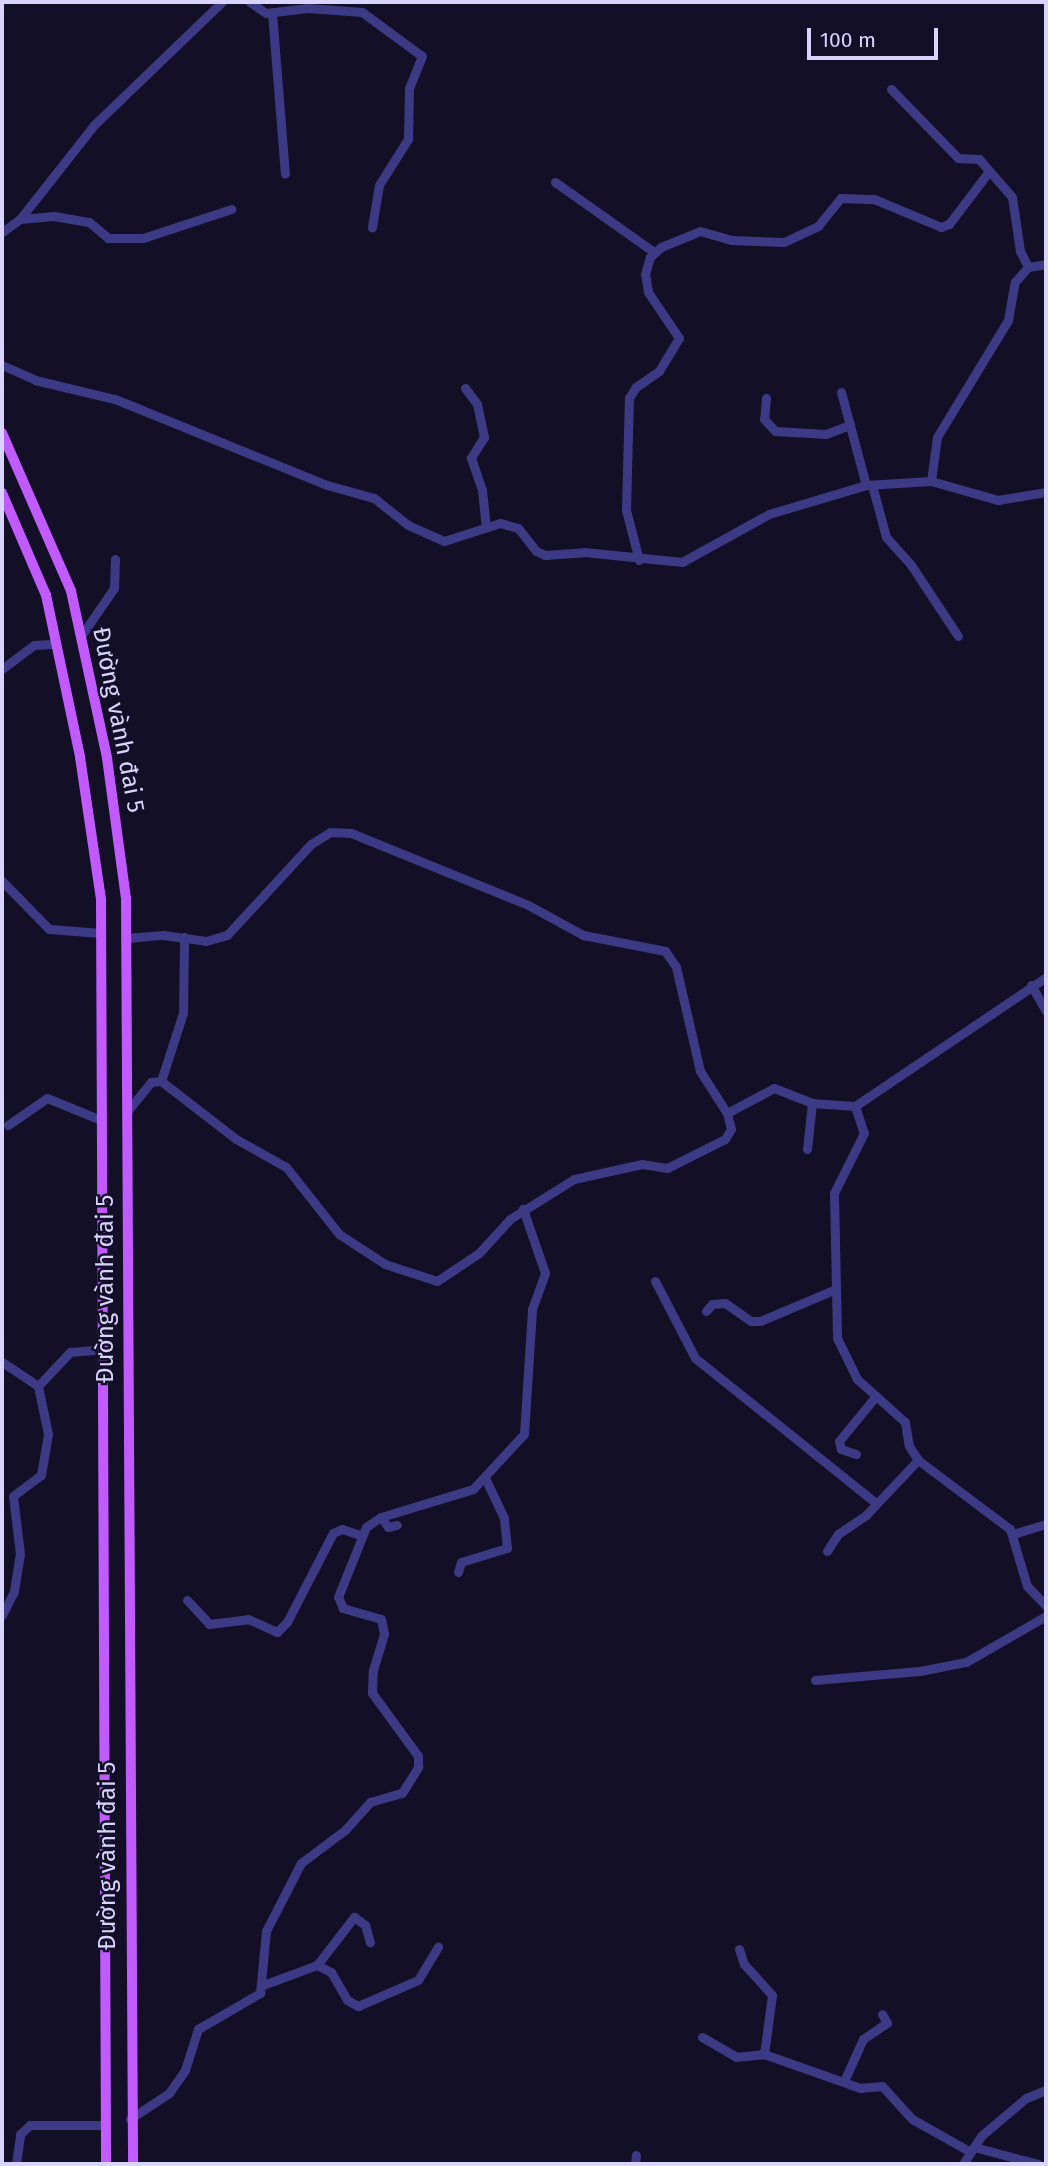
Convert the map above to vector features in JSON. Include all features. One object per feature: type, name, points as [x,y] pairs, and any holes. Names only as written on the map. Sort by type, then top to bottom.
[{"type":"main road","name":"Đường vành đai 5","points":[[2,433],[71,591],[107,758],[126,899],[132,2164]]},
{"type":"main road","name":"Đường vành đai 5","points":[[2,493],[46,595],[80,757],[101,900],[103,2125],[106,2164]]},
{"type":"street","points":[[2,232],[20,219],[94,125],[222,2]]},
{"type":"street","points":[[250,2],[272,13],[308,8],[362,12],[422,56],[409,88],[408,139],[379,185],[372,226]]},
{"type":"street","points":[[272,13],[285,173]]},
{"type":"street","points":[[891,89],[958,158],[979,159],[987,174],[1012,197],[1020,251],[1028,267]]},
{"type":"street","points":[[639,560],[626,510],[629,398],[636,387],[659,371],[679,338],[657,310],[645,283],[646,265],[654,252],[700,231],[732,240],[784,242],[818,226],[841,198],[850,197],[874,198],[941,228],[949,224],[987,174]]},
{"type":"street","points":[[555,182],[654,252]]},
{"type":"street","points":[[20,219],[54,216],[89,222],[108,238],[143,238],[231,209]]},
{"type":"street","points":[[931,481],[937,437],[1008,320],[1015,282],[1028,267],[1046,264]]},
{"type":"street","points":[[2,365],[35,380],[115,399],[327,485],[374,498],[408,525],[444,541],[500,523],[518,528],[540,554],[584,552],[669,563],[693,558],[769,514],[869,485],[931,481],[998,500],[1046,492]]},
{"type":"street","points":[[465,388],[477,404],[484,437],[471,458],[482,490],[486,526]]},
{"type":"street","points":[[841,392],[886,537],[912,565],[958,636]]},
{"type":"street","points":[[766,398],[764,419],[775,431],[826,433],[850,425]]},
{"type":"street","points":[[81,636],[114,588],[116,559]]},
{"type":"street","points":[[2,669],[34,645],[56,644]]},
{"type":"street","points":[[127,938],[184,937],[206,941],[227,935],[311,844],[330,832],[351,833],[528,905],[583,935],[665,951],[676,967],[700,1071],[727,1113],[729,1135],[667,1168],[642,1164],[582,1176],[523,1209],[479,1253],[441,1280],[391,1267],[331,1226],[286,1167],[236,1139],[162,1081],[151,1082],[127,1112]]},
{"type":"street","points":[[2,881],[49,929],[101,933]]},
{"type":"street","points":[[162,1081],[183,1013],[184,937]]},
{"type":"street","points":[[727,1113],[774,1088],[812,1103],[855,1106],[1046,976]]},
{"type":"street","points":[[1031,985],[1046,1011]]},
{"type":"street","points":[[8,1125],[47,1098],[102,1120]]},
{"type":"street","points":[[807,1149],[812,1103]]},
{"type":"street","points":[[855,1106],[864,1133],[834,1193],[837,1338],[857,1379],[905,1423],[909,1446],[918,1460],[1013,1534],[1027,1586],[1046,1606]]},
{"type":"street","points":[[130,2119],[169,2093],[184,2070],[198,2029],[257,1998],[263,1985],[266,1931],[295,1871],[345,1830],[370,1802],[402,1793],[418,1767],[418,1756],[372,1693],[373,1670],[384,1634],[381,1619],[349,1611],[339,1603],[342,1578],[361,1535],[382,1517],[467,1492],[485,1478],[520,1441],[528,1417],[532,1309],[545,1273],[523,1209]]},
{"type":"street","points":[[655,1282],[695,1358],[876,1502]]},
{"type":"street","points":[[706,1311],[712,1304],[725,1303],[751,1321],[760,1321],[836,1289]]},
{"type":"street","points":[[38,1386],[71,1352],[102,1349]]},
{"type":"street","points":[[2,1362],[38,1386],[48,1434],[41,1475],[13,1496],[20,1554],[13,1591],[2,1615]]},
{"type":"street","points":[[856,1454],[841,1449],[839,1441],[876,1396]]},
{"type":"street","points":[[827,1551],[838,1534],[866,1515],[918,1460]]},
{"type":"street","points":[[458,1572],[461,1562],[507,1548],[504,1518],[485,1478]]},
{"type":"street","points":[[382,1517],[388,1527],[397,1525]]},
{"type":"street","points":[[1013,1534],[1046,1524]]},
{"type":"street","points":[[187,1600],[209,1625],[248,1619],[277,1632],[287,1622],[333,1533],[342,1529],[361,1535]]},
{"type":"street","points":[[815,1680],[920,1671],[966,1662],[1046,1616]]},
{"type":"street","points":[[263,1985],[317,1965],[354,1917],[365,1925],[370,1941]]},
{"type":"street","points":[[317,1965],[331,1972],[347,2000],[358,2006],[418,1980],[438,1947]]},
{"type":"street","points":[[739,1949],[744,1965],[772,1995],[764,2054]]},
{"type":"street","points":[[844,2081],[863,2039],[887,2023],[882,2014]]},
{"type":"street","points":[[702,2037],[736,2057],[764,2054],[860,2088],[882,2086],[912,2119],[971,2149],[1038,2164]]},
{"type":"street","points":[[962,2164],[971,2149],[1019,2103],[1046,2090]]},
{"type":"street","points":[[16,2164],[20,2134],[30,2125],[103,2125]]}]
